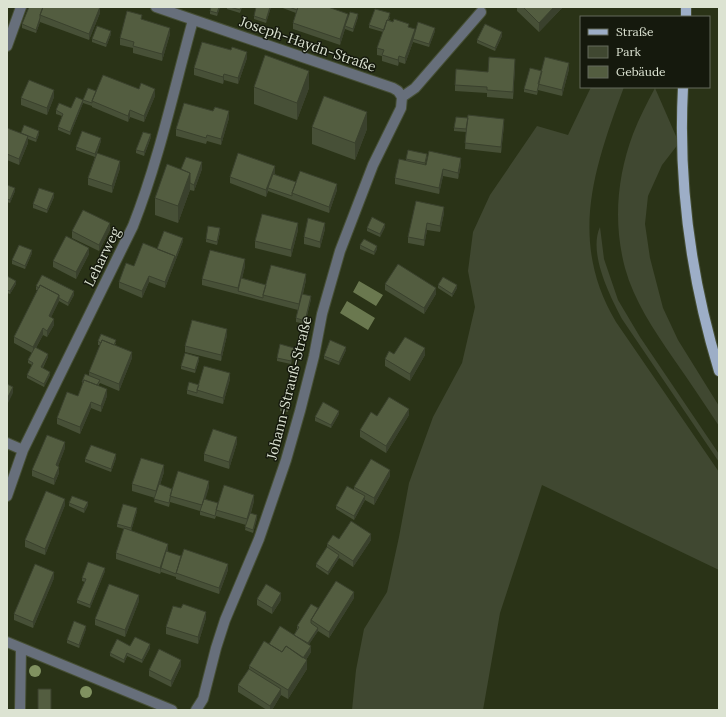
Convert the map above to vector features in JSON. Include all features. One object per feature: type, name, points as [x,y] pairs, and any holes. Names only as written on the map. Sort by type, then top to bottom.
[{"type":"main road","points":[[683,88],[683,173],[689,232],[697,285],[708,334],[719,371]]},
{"type":"street","points":[[7,46],[21,7]]},
{"type":"street","name":"Joseph-Haydn-Straße","points":[[156,7],[393,88],[402,97]]},
{"type":"street","points":[[402,97],[415,88],[482,12]]},
{"type":"street","name":"Leharweg","points":[[7,496],[23,450],[136,220],[155,161],[193,20]]},
{"type":"street","name":"Johann-Strauß-Straße","points":[[196,710],[203,699],[225,620],[259,538],[286,460],[302,405],[314,356],[322,314],[340,251],[373,165],[401,108],[402,97]]},
{"type":"street","points":[[7,442],[23,450]]},
{"type":"street","points":[[7,642],[172,710]]},
{"type":"street","points":[[20,710],[21,648]]},
{"type":"green space","points":[[591,88],[624,88],[603,146],[591,204],[590,233],[593,262],[601,292],[616,322],[719,472],[719,570],[542,485],[500,613],[483,710],[352,710],[356,670],[364,629],[387,592],[409,483],[433,417],[462,363],[475,307],[468,271],[473,232],[490,195],[537,126],[568,135]]},
{"type":"green space","points":[[655,88],[679,143],[662,165],[648,196],[645,224],[650,258],[663,308],[678,340],[719,406],[719,426],[645,315],[629,280],[621,251],[618,200],[623,167],[635,128]]},
{"type":"green space","points":[[600,227],[604,259],[618,300],[640,337],[719,454],[719,462],[617,310],[602,274],[599,261],[597,237]]},
{"type":"shaded area","points":[[359,281],[383,295],[376,306],[353,292]]},
{"type":"shaded area","points":[[347,301],[375,318],[368,330],[340,313]]},
{"type":"building","points":[[29,7],[43,7],[36,30],[22,24]]},
{"type":"building","points":[[43,7],[100,7],[89,34],[40,15]]},
{"type":"building","points":[[211,7],[219,7],[217,13],[210,11]]},
{"type":"building","points":[[230,7],[241,7],[240,10]]},
{"type":"building","points":[[256,7],[270,7],[266,20],[254,16]]},
{"type":"building","points":[[289,7],[298,7],[297,10]]},
{"type":"building","points":[[298,7],[328,7],[348,14],[340,39],[293,23]]},
{"type":"building","points":[[523,7],[554,7],[539,23]]},
{"type":"building","points":[[375,9],[390,13],[384,30],[369,25]]},
{"type":"building","points":[[127,11],[142,15],[141,19],[170,28],[162,54],[133,46],[134,42],[120,38]]},
{"type":"building","points":[[350,12],[358,14],[353,29],[345,26]]},
{"type":"building","points":[[394,19],[409,24],[408,27],[415,29],[405,58],[399,56],[398,60],[382,55],[384,50],[377,48],[387,20],[393,22]]},
{"type":"building","points":[[418,22],[435,28],[429,44],[413,39]]},
{"type":"building","points":[[485,24],[502,32],[495,48],[477,40]]},
{"type":"building","points":[[97,26],[111,31],[106,44],[92,39]]},
{"type":"building","points":[[202,42],[231,50],[232,47],[247,52],[238,78],[224,74],[223,77],[194,68]]},
{"type":"building","points":[[265,55],[309,71],[297,103],[254,87]]},
{"type":"building","points":[[489,57],[515,59],[513,92],[487,90],[487,87],[455,85],[456,69],[488,72]]},
{"type":"building","points":[[545,57],[569,63],[562,90],[538,84]]},
{"type":"building","points":[[530,68],[542,71],[537,92],[524,89]]},
{"type":"building","points":[[103,75],[139,89],[141,83],[155,89],[144,116],[130,110],[128,116],[92,101]]},
{"type":"building","points":[[29,80],[54,90],[47,108],[21,98]]},
{"type":"building","points":[[88,88],[96,91],[92,103],[83,100]]},
{"type":"building","points":[[324,96],[367,112],[355,143],[312,127]]},
{"type":"building","points":[[76,97],[83,100],[70,132],[58,127],[63,114],[56,110],[59,103],[71,108]]},
{"type":"building","points":[[184,103],[213,111],[215,107],[229,111],[221,139],[207,135],[206,138],[176,129]]},
{"type":"building","points":[[468,115],[504,119],[501,147],[465,143]]},
{"type":"building","points":[[456,117],[468,118],[466,129],[454,128]]},
{"type":"building","points":[[24,125],[39,131],[36,139],[21,133]]},
{"type":"building","points":[[7,128],[28,136],[19,159],[7,154]]},
{"type":"building","points":[[82,131],[101,138],[95,154],[76,147]]},
{"type":"building","points":[[143,132],[151,134],[144,152],[136,150]]},
{"type":"building","points":[[408,150],[427,154],[425,163],[406,159]]},
{"type":"building","points":[[429,151],[461,158],[458,173],[443,169],[439,188],[395,178],[399,159],[426,165]]},
{"type":"building","points":[[97,153],[120,161],[112,186],[88,178]]},
{"type":"building","points":[[238,153],[275,166],[266,190],[230,177]]},
{"type":"building","points":[[186,157],[202,162],[194,185],[190,183],[190,173],[181,169]]},
{"type":"building","points":[[167,164],[190,173],[178,206],[155,198]]},
{"type":"building","points":[[300,171],[337,184],[329,207],[292,193]]},
{"type":"building","points":[[273,174],[296,182],[292,196],[268,188]]},
{"type":"building","points":[[7,185],[15,188],[10,200],[7,199]]},
{"type":"building","points":[[39,188],[54,193],[47,210],[33,204]]},
{"type":"building","points":[[416,201],[444,207],[440,226],[427,223],[424,240],[408,237]]},
{"type":"building","points":[[83,210],[110,223],[99,245],[72,231]]},
{"type":"building","points":[[262,214],[298,223],[291,250],[255,241]]},
{"type":"building","points":[[372,217],[385,224],[380,234],[367,228]]},
{"type":"building","points":[[308,218],[325,223],[320,242],[304,237]]},
{"type":"building","points":[[208,226],[220,228],[217,242],[206,239]]},
{"type":"building","points":[[164,231],[183,238],[175,259],[175,256],[157,249]]},
{"type":"building","points":[[66,236],[89,248],[76,272],[53,261]]},
{"type":"building","points":[[364,239],[377,246],[374,252],[360,245]]},
{"type":"building","points":[[143,243],[175,256],[165,282],[149,276],[142,291],[119,282],[126,263],[134,266]]},
{"type":"building","points":[[19,245],[32,250],[25,266],[12,260]]},
{"type":"building","points":[[210,250],[245,259],[238,288],[202,279]]},
{"type":"building","points":[[398,264],[436,288],[424,308],[385,284]]},
{"type":"building","points":[[271,265],[306,274],[299,304],[263,295]]},
{"type":"building","points":[[42,275],[74,291],[68,303],[59,298],[59,295],[40,285],[39,288],[36,286]]},
{"type":"building","points":[[7,276],[16,281],[10,291],[7,290]]},
{"type":"building","points":[[443,277],[457,285],[452,294],[438,285]]},
{"type":"building","points":[[241,278],[266,285],[263,298],[238,291]]},
{"type":"building","points":[[40,285],[59,295],[49,316],[54,319],[47,331],[43,328],[33,347],[14,337]]},
{"type":"building","points":[[302,294],[311,296],[305,321],[296,318]]},
{"type":"building","points":[[192,320],[227,329],[221,355],[185,346]]},
{"type":"building","points":[[101,334],[116,340],[114,345],[102,340],[101,343],[98,341]]},
{"type":"building","points":[[405,337],[425,348],[410,374],[385,359],[389,351],[394,354]]},
{"type":"building","points":[[102,340],[132,352],[119,384],[89,372]]},
{"type":"building","points":[[330,340],[346,347],[339,362],[324,356]]},
{"type":"building","points":[[280,344],[294,348],[291,361],[277,358]]},
{"type":"building","points":[[35,347],[48,354],[41,367],[50,372],[44,384],[27,375],[33,363],[28,360]]},
{"type":"building","points":[[185,353],[199,357],[195,370],[181,366]]},
{"type":"building","points":[[204,366],[230,373],[223,398],[197,390]]},
{"type":"building","points":[[85,374],[100,380],[97,385],[84,380],[83,383]]},
{"type":"building","points":[[84,380],[107,389],[101,406],[91,402],[80,427],[57,418],[67,392],[78,396]]},
{"type":"building","points":[[189,382],[199,385],[197,393],[187,390]]},
{"type":"building","points":[[7,384],[13,387],[7,399]]},
{"type":"building","points":[[282,396],[290,397],[288,409],[280,408]]},
{"type":"building","points":[[389,397],[409,409],[386,446],[360,430],[371,412],[377,416]]},
{"type":"building","points":[[323,402],[339,411],[331,425],[315,417]]},
{"type":"building","points":[[213,429],[237,437],[229,462],[204,454]]},
{"type":"building","points":[[47,435],[65,442],[56,465],[59,467],[54,479],[32,470]]},
{"type":"building","points":[[91,445],[116,454],[111,469],[85,459]]},
{"type":"building","points":[[141,458],[164,465],[156,491],[132,484]]},
{"type":"building","points":[[371,459],[390,470],[374,498],[354,487]]},
{"type":"building","points":[[178,471],[209,481],[202,505],[170,496]]},
{"type":"building","points":[[159,484],[172,489],[169,503],[154,499]]},
{"type":"building","points":[[224,485],[254,495],[247,519],[216,510]]},
{"type":"building","points":[[347,486],[365,496],[354,516],[336,506]]},
{"type":"building","points":[[46,491],[65,499],[45,549],[25,540]]},
{"type":"building","points":[[72,496],[88,502],[84,509],[69,503]]},
{"type":"building","points":[[204,499],[218,503],[215,516],[200,511]]},
{"type":"building","points":[[123,504],[137,508],[131,528],[117,524]]},
{"type":"building","points":[[250,513],[257,515],[253,530],[245,527]]},
{"type":"building","points":[[351,521],[371,534],[353,561],[327,544],[333,535],[339,539]]},
{"type":"building","points":[[124,528],[168,544],[160,568],[116,553]]},
{"type":"building","points":[[327,547],[339,555],[328,572],[316,564]]},
{"type":"building","points":[[184,549],[228,564],[219,588],[176,573]]},
{"type":"building","points":[[166,551],[181,556],[176,574],[161,568]]},
{"type":"building","points":[[88,562],[105,568],[90,605],[77,600],[86,579],[82,578]]},
{"type":"building","points":[[35,564],[54,572],[33,622],[14,614]]},
{"type":"building","points":[[336,581],[354,592],[329,632],[311,620]]},
{"type":"building","points":[[109,584],[139,595],[125,630],[95,619]]},
{"type":"building","points":[[266,584],[281,593],[272,608],[257,599]]},
{"type":"building","points":[[183,604],[206,612],[198,637],[166,627],[173,606],[181,608]]},
{"type":"building","points":[[311,604],[318,608],[311,620],[311,623],[318,628],[308,643],[294,635],[299,627],[297,626]]},
{"type":"building","points":[[74,621],[86,626],[79,645],[67,640]]},
{"type":"building","points":[[280,626],[311,646],[303,658],[286,646],[282,652],[269,644]]},
{"type":"building","points":[[135,637],[150,644],[142,660],[127,653],[124,660],[110,653],[117,639],[130,646]]},
{"type":"building","points":[[264,641],[282,652],[286,646],[307,660],[288,690],[249,666]]},
{"type":"building","points":[[159,649],[181,660],[171,681],[149,670]]},
{"type":"building","points":[[249,669],[281,689],[270,706],[238,685]]},
{"type":"building","points":[[38,689],[51,689],[51,710],[38,710]]}]
